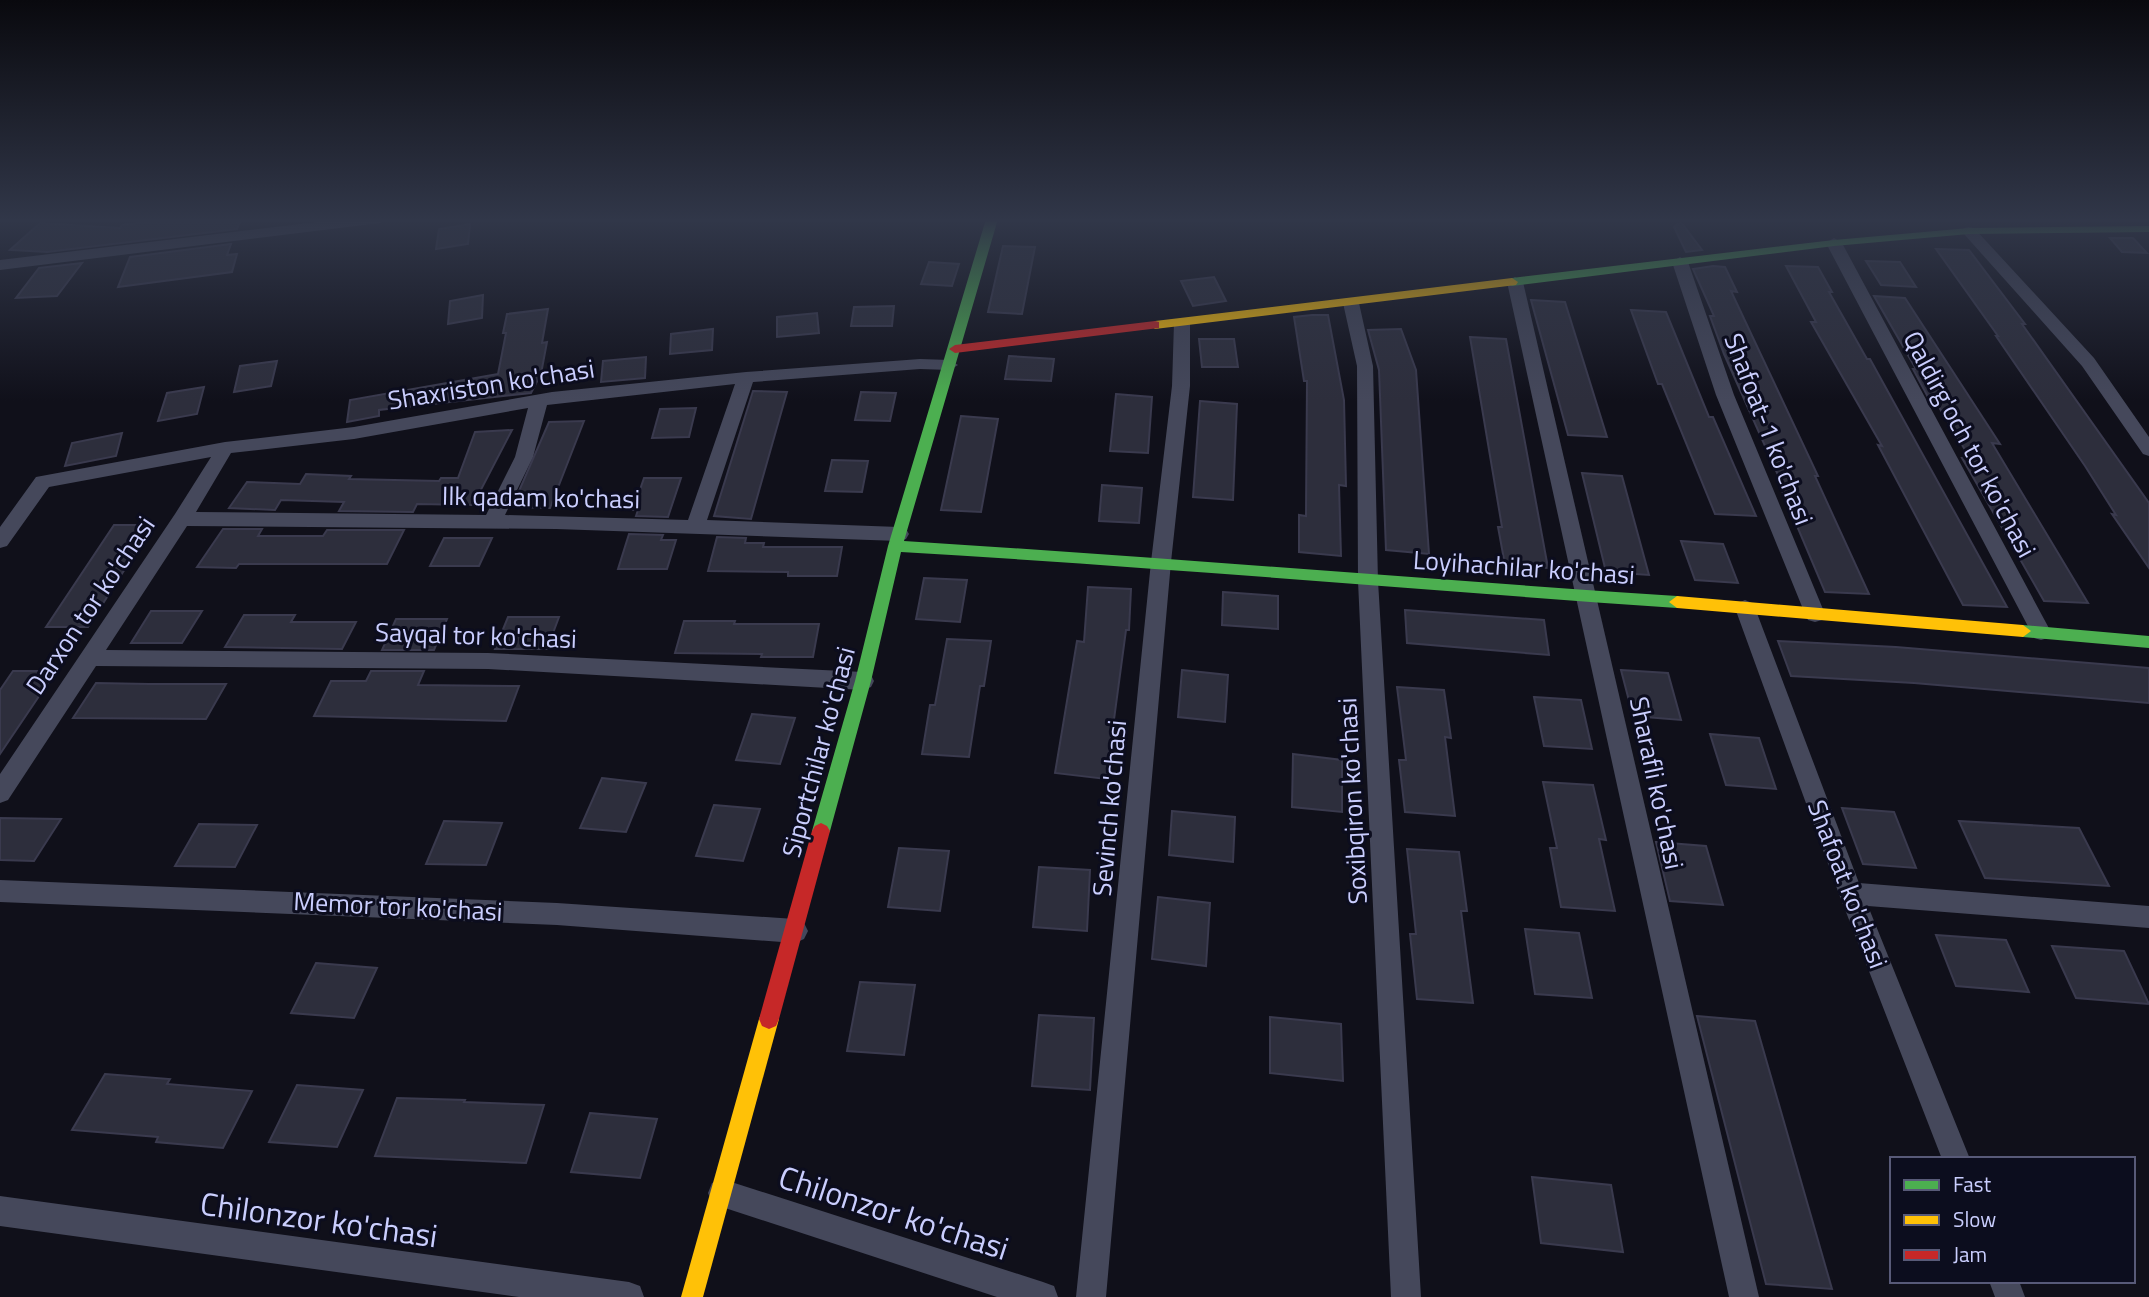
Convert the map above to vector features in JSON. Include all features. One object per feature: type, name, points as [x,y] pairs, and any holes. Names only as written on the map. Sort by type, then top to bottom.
[{"type":"street","name":"Siportchilar ko'chasi","points":[[692,1297],[863,681],[897,540],[975,280]]},
{"type":"street","name":"Shaxriston ko'chasi","points":[[0,541],[43,482],[225,448],[354,433],[539,400],[747,377],[920,364],[1182,323],[1535,280]]},
{"type":"street","name":"Shafoat-1 ko'chasi","points":[[1686,280],[1725,395],[1815,614]]},
{"type":"street","name":"Qaldirg'och tor ko'chasi","points":[[1853,280],[2041,632]]},
{"type":"street","points":[[2013,280],[2088,362],[2149,450]]},
{"type":"street","name":"Sharafli ko'chasi","points":[[1515,282],[1744,1297]]},
{"type":"street","name":"Soxibqiron ko'chasi","points":[[1351,303],[1365,366],[1368,581],[1406,1297]]},
{"type":"street","name":"Sevinch ko'chasi","points":[[1091,1297],[1161,562],[1181,386],[1182,323]]},
{"type":"street","points":[[695,527],[747,377]]},
{"type":"street","points":[[492,522],[524,457],[539,400]]},
{"type":"street","name":"Darxon tor ko'chasi","points":[[0,793],[182,519],[225,448]]},
{"type":"street","name":"Ilk qadam ko'chasi","points":[[182,519],[695,527],[897,540]]},
{"type":"street","name":"Loyihachilar ko'chasi","points":[[897,540],[1368,581],[1587,594],[2149,642]]},
{"type":"street","name":"Shafoat ko'chasi","points":[[1745,608],[1851,894],[1955,1157]]},
{"type":"street","name":"Sayqal tor ko'chasi","points":[[88,657],[488,661],[863,681]]},
{"type":"street","name":"Memor tor ko'chasi","points":[[0,891],[557,914],[795,931]]},
{"type":"street","points":[[1851,894],[2149,917]]},
{"type":"street","name":"Chilonzor ko'chasi","points":[[722,1193],[1043,1297]]},
{"type":"street","name":"Chilonzor ko'chasi","points":[[0,1211],[629,1297]]},
{"type":"building","points":[[30,280],[69,280],[57,296],[16,298]]},
{"type":"building","points":[[121,280],[175,280],[118,287]]},
{"type":"building","points":[[923,280],[954,280],[952,286],[921,284]]},
{"type":"building","points":[[995,280],[1029,280],[1022,314],[988,312]]},
{"type":"building","points":[[1215,280],[1226,301],[1193,306],[1181,281]]},
{"type":"building","points":[[1698,280],[1731,280],[1737,292],[1731,291],[1818,476],[1815,476],[1869,594],[1825,592],[1783,493],[1786,493],[1724,354],[1710,316],[1714,316]]},
{"type":"building","points":[[1793,280],[1825,280],[1832,292],[1829,292],[1867,359],[1870,359],[2007,607],[1963,605],[1878,445],[1882,446],[1811,322],[1816,322]]},
{"type":"building","points":[[1878,280],[1911,280],[1916,287],[1881,285]]},
{"type":"building","points":[[1958,280],[1991,280],[2149,503],[2149,568],[2112,514],[2116,515],[2085,466]]},
{"type":"building","points":[[483,295],[482,318],[448,324],[450,301]]},
{"type":"building","points":[[1874,296],[1905,298],[2000,444],[1992,443],[2088,603],[2044,601],[1962,458],[1970,458],[1934,399],[1929,399],[1913,369],[1916,369]]},
{"type":"building","points":[[1531,300],[1565,302],[1607,437],[1568,435]]},
{"type":"building","points":[[894,306],[892,326],[851,326],[854,307]]},
{"type":"building","points":[[548,309],[542,343],[547,342],[541,374],[531,393],[379,410],[379,416],[347,422],[350,400],[498,374],[507,314]]},
{"type":"building","points":[[1631,310],[1666,312],[1709,417],[1713,417],[1756,516],[1715,514],[1662,384],[1658,384]]},
{"type":"building","points":[[817,313],[819,333],[777,337],[777,317]]},
{"type":"building","points":[[1328,315],[1344,400],[1346,486],[1339,485],[1341,556],[1299,552],[1299,515],[1306,516],[1307,381],[1304,381],[1294,317]]},
{"type":"building","points":[[713,329],[712,350],[670,354],[671,334]]},
{"type":"building","points":[[1401,329],[1416,370],[1429,554],[1386,550],[1379,370],[1368,330]]},
{"type":"building","points":[[1470,337],[1506,339],[1548,568],[1505,565],[1498,527],[1502,527]]},
{"type":"building","points":[[1199,339],[1234,339],[1238,367],[1202,367]]},
{"type":"building","points":[[1009,356],[1054,359],[1051,381],[1005,379]]},
{"type":"building","points":[[646,357],[645,378],[601,382],[603,361]]},
{"type":"building","points":[[277,361],[271,386],[234,392],[240,366]]},
{"type":"building","points":[[204,387],[197,414],[158,421],[167,393]]},
{"type":"building","points":[[753,391],[787,392],[751,519],[714,516]]},
{"type":"building","points":[[861,392],[896,393],[890,421],[855,420]]},
{"type":"building","points":[[1116,394],[1152,397],[1148,453],[1110,451]]},
{"type":"building","points":[[1200,401],[1237,404],[1233,500],[1193,497]]},
{"type":"building","points":[[696,408],[689,437],[652,438],[660,409]]},
{"type":"building","points":[[961,416],[998,419],[981,512],[941,510]]},
{"type":"building","points":[[584,421],[550,508],[512,507],[549,422]]},
{"type":"building","points":[[512,430],[473,505],[417,504],[413,512],[339,511],[344,502],[281,500],[275,510],[229,508],[247,482],[300,484],[306,474],[351,476],[349,479],[439,481],[441,478],[458,478],[475,432]]},
{"type":"building","points":[[122,433],[116,456],[65,466],[72,443]]},
{"type":"building","points":[[832,460],[868,461],[862,492],[825,491]]},
{"type":"building","points":[[1582,473],[1622,476],[1649,575],[1606,572]]},
{"type":"building","points":[[644,478],[681,478],[668,517],[636,516],[638,510],[633,510]]},
{"type":"building","points":[[1102,485],[1142,488],[1139,523],[1099,521]]},
{"type":"building","points":[[114,525],[153,525],[88,627],[46,627]]},
{"type":"building","points":[[223,529],[262,529],[258,536],[323,536],[327,530],[404,530],[387,564],[239,564],[236,568],[197,567]]},
{"type":"building","points":[[629,534],[663,535],[661,540],[676,540],[667,569],[618,569]]},
{"type":"building","points":[[717,537],[746,538],[745,543],[764,543],[763,547],[842,547],[837,576],[708,571]]},
{"type":"building","points":[[444,538],[492,538],[479,566],[430,566]]},
{"type":"building","points":[[1681,541],[1723,544],[1738,583],[1695,580]]},
{"type":"building","points":[[924,578],[967,580],[960,622],[916,619]]},
{"type":"building","points":[[1088,587],[1131,589],[1129,630],[1126,630],[1106,779],[1055,773],[1077,641],[1084,642]]},
{"type":"building","points":[[1223,592],[1278,596],[1278,629],[1222,625]]},
{"type":"building","points":[[1405,610],[1544,620],[1549,655],[1407,643]]},
{"type":"building","points":[[151,611],[202,611],[182,643],[131,643]]},
{"type":"building","points":[[244,615],[295,615],[291,622],[356,622],[342,649],[225,647]]},
{"type":"building","points":[[508,617],[559,617],[547,649],[495,649]]},
{"type":"building","points":[[396,619],[447,619],[434,650],[382,650]]},
{"type":"building","points":[[684,621],[819,624],[813,657],[761,657],[762,654],[675,653]]},
{"type":"building","points":[[947,639],[991,641],[984,686],[980,686],[969,757],[922,754],[930,705],[935,705]]},
{"type":"building","points":[[1778,641],[1896,647],[2149,668],[2149,703],[1914,683],[1791,676]]},
{"type":"building","points":[[1182,670],[1228,675],[1225,722],[1178,717]]},
{"type":"building","points":[[1621,670],[1668,673],[1681,720],[1633,716]]},
{"type":"building","points":[[13,671],[56,671],[0,754],[0,690]]},
{"type":"building","points":[[371,671],[424,671],[418,685],[519,686],[506,721],[314,716],[331,681],[366,681]]},
{"type":"building","points":[[96,683],[226,684],[206,719],[73,718]]},
{"type":"building","points":[[1397,687],[1444,690],[1451,738],[1445,737],[1455,816],[1405,812],[1399,760],[1406,760]]},
{"type":"building","points":[[1534,697],[1581,700],[1592,749],[1544,746]]},
{"type":"building","points":[[752,714],[795,718],[780,764],[736,760]]},
{"type":"building","points":[[1710,734],[1759,738],[1776,789],[1726,785]]},
{"type":"building","points":[[1293,754],[1342,760],[1342,812],[1292,807]]},
{"type":"building","points":[[602,778],[646,783],[626,832],[580,828]]},
{"type":"building","points":[[1543,782],[1593,785],[1606,840],[1599,839],[1615,911],[1561,907],[1550,848],[1557,848]]},
{"type":"building","points":[[714,805],[760,809],[743,861],[696,856]]},
{"type":"building","points":[[1842,808],[1894,812],[1916,868],[1863,864]]},
{"type":"building","points":[[1172,811],[1235,817],[1233,862],[1169,855]]},
{"type":"building","points":[[0,818],[61,819],[34,861],[0,860]]},
{"type":"building","points":[[444,821],[502,823],[486,865],[426,864]]},
{"type":"building","points":[[1959,821],[2079,828],[2109,886],[1985,878]]},
{"type":"building","points":[[199,824],[257,825],[235,867],[175,866]]},
{"type":"building","points":[[1656,842],[1706,846],[1723,905],[1670,901]]},
{"type":"building","points":[[899,848],[949,851],[940,911],[888,907]]},
{"type":"building","points":[[1407,849],[1459,852],[1467,911],[1461,911],[1473,1003],[1417,999],[1410,934],[1416,934]]},
{"type":"building","points":[[1039,867],[1090,870],[1087,931],[1033,927]]},
{"type":"building","points":[[1158,897],[1210,903],[1206,966],[1152,959]]},
{"type":"building","points":[[1525,929],[1579,933],[1592,998],[1535,994]]},
{"type":"building","points":[[1936,935],[2006,940],[2029,992],[1956,986]]},
{"type":"building","points":[[2052,946],[2124,951],[2149,1004],[2076,998]]},
{"type":"building","points":[[316,963],[377,968],[354,1018],[291,1013]]},
{"type":"building","points":[[860,982],[915,985],[904,1055],[847,1051]]},
{"type":"building","points":[[1039,1015],[1094,1018],[1090,1090],[1032,1086]]},
{"type":"building","points":[[1697,1016],[1755,1021],[1832,1289],[1766,1284]]},
{"type":"building","points":[[1270,1017],[1341,1024],[1343,1081],[1270,1073]]},
{"type":"building","points":[[105,1074],[170,1079],[167,1084],[252,1091],[223,1148],[156,1142],[158,1137],[72,1130]]},
{"type":"building","points":[[297,1085],[363,1090],[337,1147],[269,1142]]},
{"type":"building","points":[[397,1098],[544,1105],[526,1163],[375,1156]]},
{"type":"building","points":[[590,1113],[657,1119],[640,1178],[571,1172]]},
{"type":"building","points":[[1532,1177],[1611,1185],[1623,1252],[1541,1243]]},
{"type":"traffic: fast","points":[[821,831],[863,681],[895,546],[974,280]]},
{"type":"traffic: fast","points":[[1512,282],[1532,280]]},
{"type":"traffic: fast","points":[[895,546],[1161,562],[1368,581],[1677,602]]},
{"type":"traffic: fast","points":[[2023,631],[2149,642]]},
{"type":"traffic: slow","points":[[1155,325],[1512,282]]},
{"type":"traffic: slow","points":[[1677,602],[2023,631]]},
{"type":"traffic: slow","points":[[692,1297],[769,1019]]},
{"type":"traffic: jam","points":[[955,349],[1155,325]]},
{"type":"traffic: jam","points":[[769,1019],[821,831]]}]
